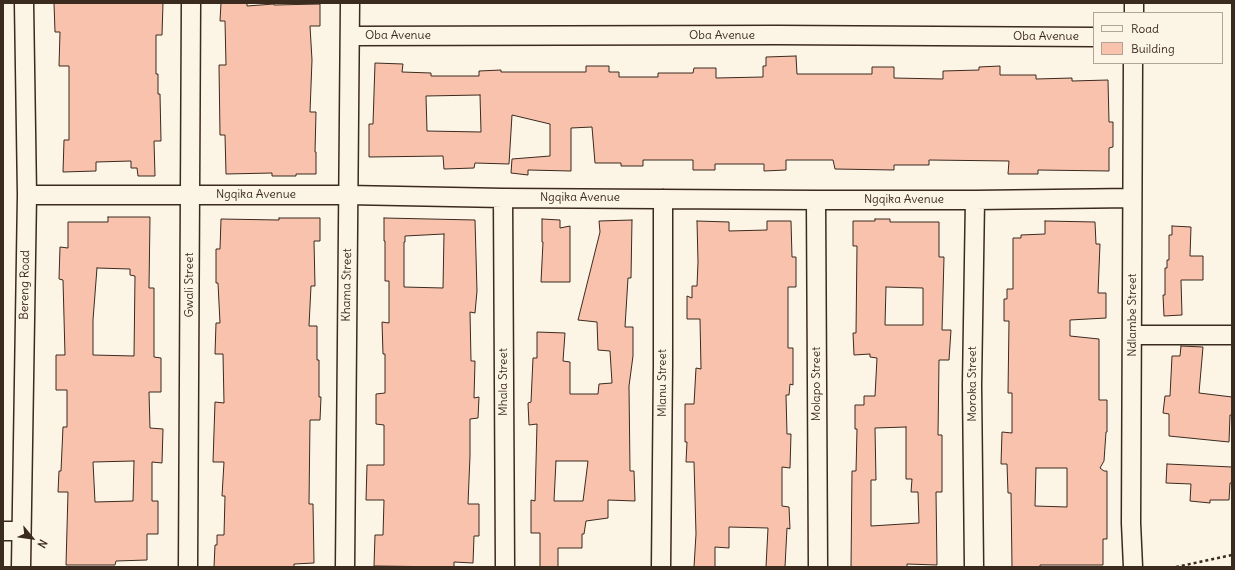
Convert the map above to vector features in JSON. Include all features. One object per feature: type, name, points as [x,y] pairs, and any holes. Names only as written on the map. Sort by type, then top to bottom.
[{"type":"street","name":"Bereng Road","points":[[20,567],[27,195],[24,3]]},
{"type":"street","name":"Gwali Street","points":[[188,567],[191,3]]},
{"type":"street","name":"Khama Street","points":[[345,567],[350,3]]},
{"type":"street","name":"Oba Avenue","points":[[350,36],[1093,37]]},
{"type":"street","name":"Ndlambe Street","points":[[1133,567],[1131,515],[1134,64]]},
{"type":"street","name":"Ngqika Avenue","points":[[27,195],[348,195],[503,198],[816,200],[1132,198]]},
{"type":"street","name":"Mhala Street","points":[[503,198],[505,567]]},
{"type":"street","name":"Mlanu Street","points":[[661,567],[663,199]]},
{"type":"street","name":"Molapo Street","points":[[816,200],[818,567]]},
{"type":"street","name":"Moroka Street","points":[[974,200],[972,385],[974,567]]},
{"type":"street","points":[[1133,335],[1232,335]]},
{"type":"street","points":[[3,531],[21,531]]},
{"type":"path","points":[[1176,567],[1232,556]]},
{"type":"building","points":[[54,3],[163,3],[162,35],[156,35],[156,74],[158,74],[158,94],[160,94],[161,141],[154,141],[155,176],[138,176],[137,168],[131,168],[131,161],[96,162],[96,171],[63,172],[64,140],[69,140],[69,66],[59,66],[60,32],[55,32]]},
{"type":"building","points":[[221,3],[247,3],[247,6],[274,4],[320,4],[320,26],[310,26],[312,60],[310,112],[316,112],[316,174],[272,176],[272,173],[226,174],[225,135],[220,135],[219,65],[226,65],[225,21],[220,21]]},
{"type":"building","points":[[796,56],[797,74],[872,74],[872,67],[894,67],[894,78],[943,79],[943,71],[979,70],[979,67],[1000,66],[1000,75],[1036,75],[1036,79],[1072,78],[1072,81],[1108,80],[1109,122],[1113,122],[1113,147],[1109,148],[1109,171],[1038,170],[1038,174],[1008,174],[1009,161],[929,160],[929,165],[894,165],[894,170],[835,169],[833,160],[786,160],[786,170],[764,171],[764,164],[715,164],[715,170],[693,170],[693,160],[643,160],[643,166],[621,166],[621,163],[595,163],[592,127],[571,128],[571,171],[528,170],[528,175],[511,173],[512,159],[550,156],[550,124],[512,115],[509,164],[475,163],[474,168],[444,169],[443,156],[369,157],[369,124],[373,124],[375,63],[403,64],[402,72],[431,73],[431,76],[479,76],[479,71],[501,70],[501,72],[586,72],[586,66],[609,66],[609,72],[619,72],[619,77],[658,77],[658,73],[693,73],[694,68],[716,68],[716,78],[763,77],[763,66],[766,66],[766,57]],"holes":[[[480,95],[481,132],[427,131],[426,96]]]},
{"type":"building","points":[[108,217],[150,217],[149,288],[154,288],[154,357],[161,358],[161,392],[149,392],[150,428],[163,429],[162,463],[152,462],[152,501],[158,501],[158,534],[147,534],[147,560],[116,561],[115,565],[66,565],[68,492],[58,492],[59,471],[61,471],[63,427],[67,427],[67,390],[56,390],[56,355],[65,355],[63,280],[59,279],[60,247],[68,248],[68,222],[108,222]],"holes":[[[97,268],[130,269],[130,275],[135,276],[134,356],[93,355],[93,320]],[[134,461],[133,501],[95,502],[93,462]]]},
{"type":"building","points":[[279,218],[320,218],[320,241],[314,241],[315,286],[311,286],[309,326],[317,326],[319,397],[321,397],[320,420],[310,420],[309,504],[313,504],[314,563],[294,564],[294,567],[214,567],[217,535],[224,535],[225,496],[222,496],[224,462],[213,462],[215,402],[224,403],[223,354],[215,354],[216,323],[220,323],[218,283],[216,283],[216,249],[220,249],[221,219],[279,220]]},
{"type":"building","points":[[384,218],[475,220],[477,291],[475,313],[470,312],[471,361],[475,361],[474,398],[479,397],[478,418],[470,419],[468,504],[479,504],[479,536],[474,536],[473,563],[454,562],[454,567],[374,566],[375,535],[383,535],[384,500],[366,500],[367,465],[384,465],[384,425],[376,424],[376,394],[385,393],[385,354],[383,354],[382,322],[389,323],[389,281],[385,281]],"holes":[[[444,234],[443,288],[404,287],[405,236]]]},
{"type":"building","points":[[542,219],[560,220],[560,228],[570,226],[570,282],[541,282],[543,242]]},
{"type":"building","points":[[875,219],[890,219],[890,222],[939,222],[939,257],[944,257],[942,330],[951,330],[949,360],[939,360],[938,435],[942,435],[942,492],[936,492],[937,565],[907,564],[907,567],[851,567],[852,471],[856,471],[857,429],[855,429],[855,405],[864,405],[864,396],[875,396],[877,358],[870,357],[870,354],[854,355],[853,333],[856,333],[857,246],[853,246],[853,221],[875,221]],"holes":[[[886,287],[923,288],[923,325],[885,325]],[[906,427],[906,479],[912,479],[911,492],[918,492],[919,523],[871,526],[871,480],[876,480],[875,428]]]},
{"type":"building","points":[[632,220],[631,278],[628,278],[625,327],[633,327],[633,356],[629,386],[630,471],[634,471],[635,501],[608,500],[608,518],[586,521],[584,534],[582,534],[582,548],[558,548],[558,567],[540,567],[540,533],[531,533],[531,500],[535,501],[537,424],[529,425],[528,403],[531,402],[533,358],[537,358],[537,332],[565,333],[563,361],[570,362],[570,394],[598,394],[599,384],[612,383],[610,351],[598,350],[597,322],[578,320],[600,232],[599,221]],"holes":[[[556,461],[588,461],[583,501],[554,501]]]},
{"type":"building","points":[[697,221],[729,222],[729,231],[767,230],[767,221],[791,221],[792,257],[796,257],[796,287],[788,287],[788,348],[793,348],[793,385],[790,384],[789,395],[786,395],[787,434],[791,434],[790,468],[782,467],[782,506],[789,507],[790,529],[787,528],[785,567],[766,567],[768,528],[729,527],[729,548],[715,547],[715,567],[694,567],[696,534],[694,462],[686,462],[687,442],[685,442],[685,404],[694,404],[696,368],[701,369],[700,319],[687,319],[687,296],[692,298],[692,286],[697,286]]},
{"type":"building","points":[[1045,221],[1095,222],[1096,244],[1100,244],[1098,293],[1106,293],[1106,318],[1070,320],[1070,336],[1099,339],[1099,400],[1107,400],[1107,432],[1104,461],[1100,468],[1107,471],[1107,539],[1103,539],[1103,565],[1040,565],[1040,567],[1012,567],[1011,493],[1008,493],[1007,464],[1001,464],[1002,432],[1012,433],[1012,393],[1008,393],[1009,321],[1004,321],[1004,299],[1007,299],[1007,289],[1013,289],[1013,238],[1021,238],[1021,235],[1045,234]],"holes":[[[1036,468],[1067,468],[1067,507],[1035,506]]]},
{"type":"building","points":[[1172,226],[1191,227],[1190,256],[1203,256],[1203,280],[1181,280],[1182,315],[1164,316],[1163,295],[1165,295],[1165,268],[1167,268],[1167,260],[1169,260],[1169,235],[1172,235]]},
{"type":"building","points":[[1181,346],[1203,347],[1199,393],[1232,397],[1229,442],[1169,436],[1169,414],[1163,413],[1165,396],[1170,396],[1172,356],[1180,356]]},
{"type":"building","points":[[1167,464],[1232,467],[1232,483],[1230,483],[1229,500],[1210,500],[1210,503],[1190,501],[1191,484],[1166,483]]}]
